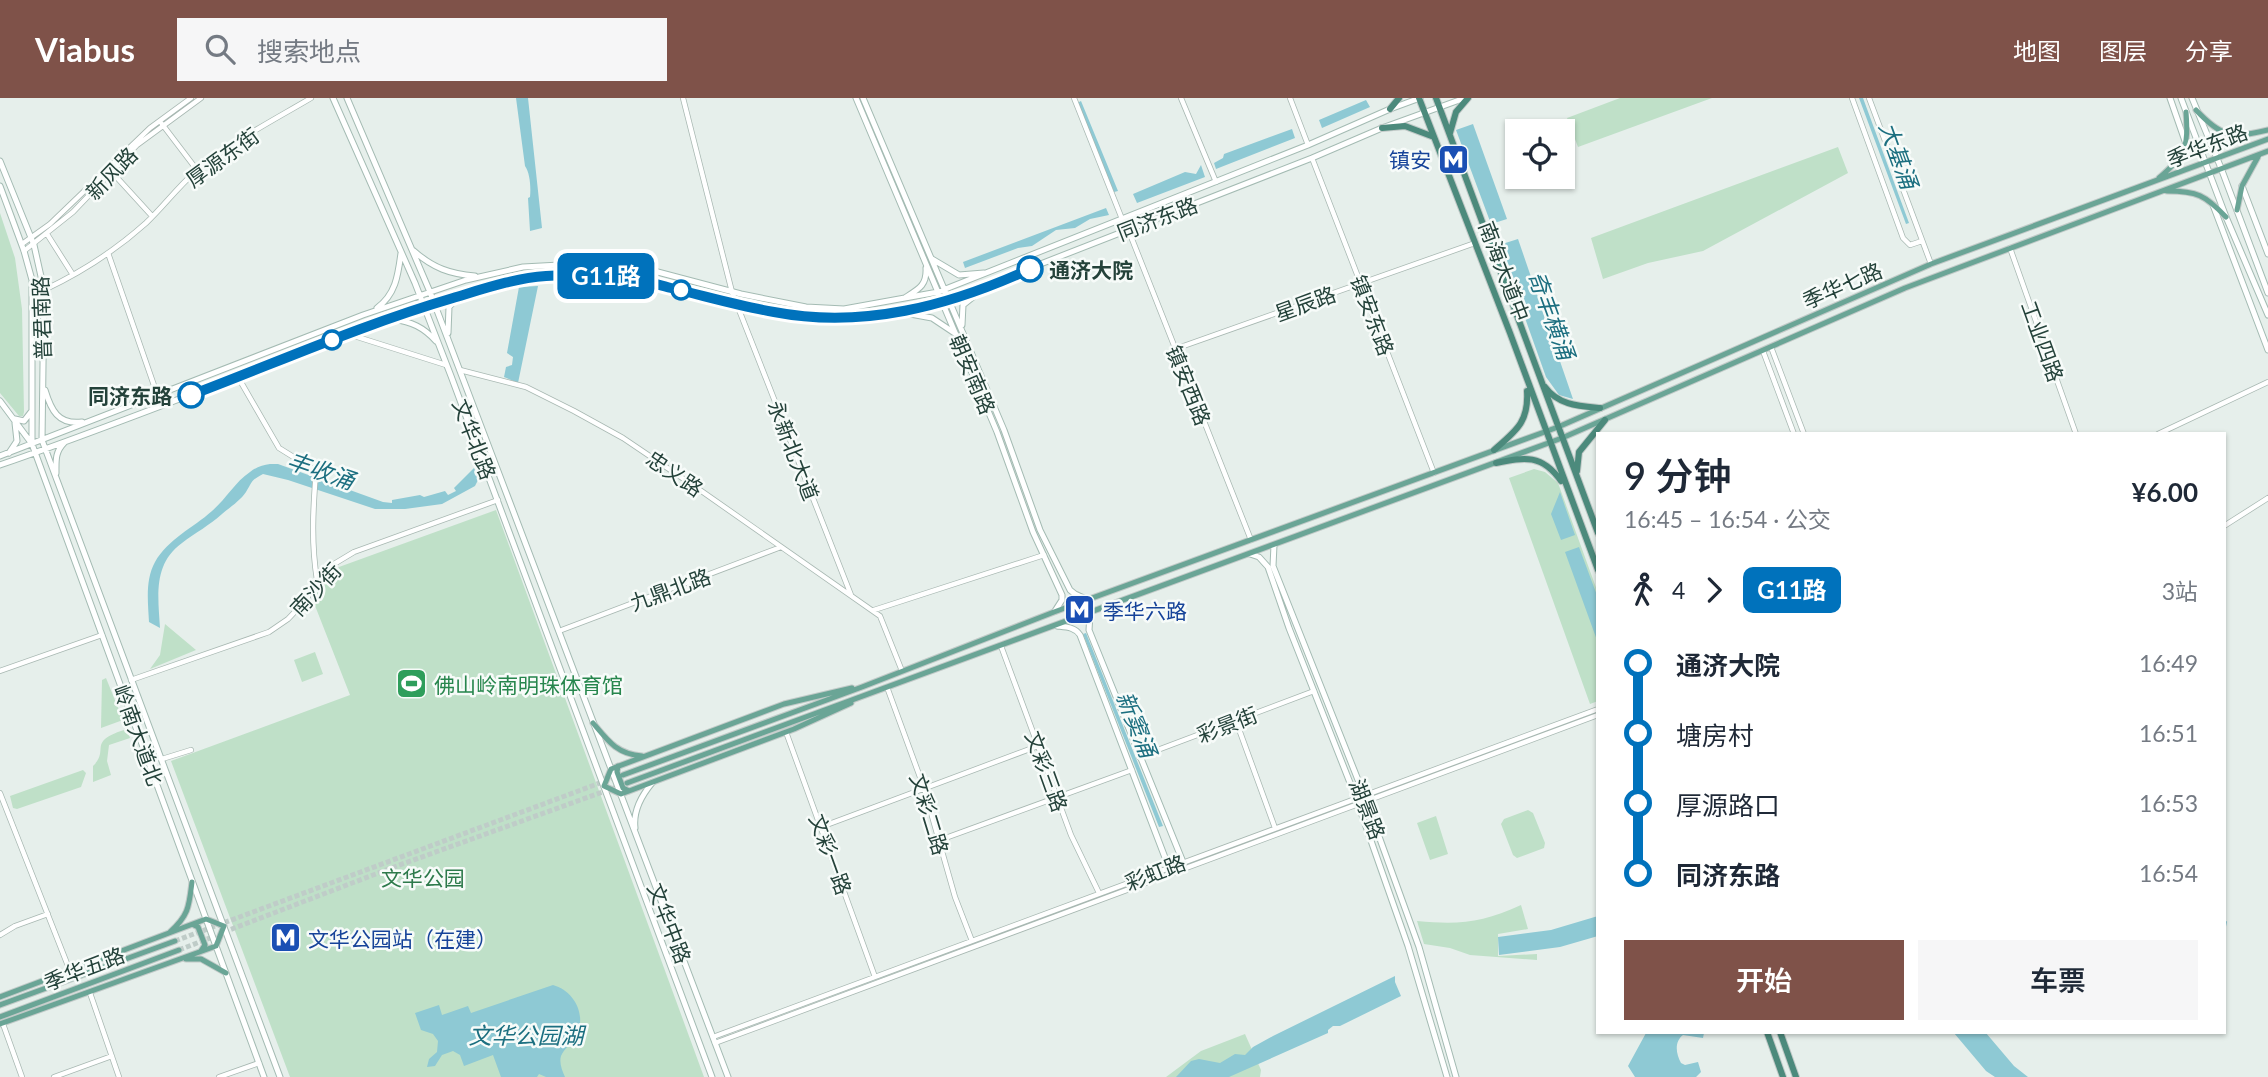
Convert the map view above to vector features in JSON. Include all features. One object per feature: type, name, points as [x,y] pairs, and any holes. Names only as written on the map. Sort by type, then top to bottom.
[{"type":"highway","points":[[1390,109],[1399,98]]},
{"type":"highway","name":"南海大道中","points":[[1420,98],[1596,565]]},
{"type":"highway","name":"南海大道中","points":[[1436,98],[1596,528]]},
{"type":"highway","points":[[1449,135],[1450,125],[1466,98]]},
{"type":"highway","points":[[1382,128],[1405,126],[1434,137]]},
{"type":"highway","points":[[1507,324],[1511,326],[1519,323]]},
{"type":"highway","points":[[1539,378],[1556,398],[1568,404],[1600,408]]},
{"type":"highway","points":[[1494,450],[1522,424],[1526,415],[1527,382]]},
{"type":"highway","points":[[1578,480],[1579,452],[1605,420]]},
{"type":"highway","points":[[1496,463],[1523,457],[1544,463],[1556,474],[1567,491]]},
{"type":"highway","points":[[1768,1034],[1783,1077]]},
{"type":"highway","points":[[1781,1034],[1796,1077]]},
{"type":"main road","name":"文华北路","points":[[333,98],[424,307],[604,786]]},
{"type":"main road","name":"文华北路","points":[[347,98],[430,292],[611,769]]},
{"type":"main road","name":"朝安南路","points":[[856,98],[928,260],[946,290],[1004,430],[1040,530],[1070,590],[1088,600]]},
{"type":"main road","name":"朝安南路","points":[[863,98],[928,260],[938,292],[1062,595],[1062,600],[1054,612]]},
{"type":"main road","name":"同济东路","points":[[0,457],[371,312],[430,292],[523,267],[578,264],[635,266],[732,292],[806,307],[844,309],[946,290],[1420,98]]},
{"type":"main road","name":"同济东路","points":[[0,466],[390,318],[527,278],[577,274],[632,278],[737,304],[806,317],[846,319],[902,312],[943,303],[989,287],[1382,128],[1466,98]]},
{"type":"main road","points":[[2170,98],[2185,140],[2185,149]]},
{"type":"main road","points":[[2181,98],[2226,216],[2268,315]]},
{"type":"main road","points":[[2192,98],[2238,210],[2268,293]]},
{"type":"main road","points":[[2196,110],[2213,128],[2228,135],[2244,136],[2268,130]]},
{"type":"main road","points":[[2157,180],[2175,164],[2185,149],[2188,139],[2186,112]]},
{"type":"main road","name":"季华东路","points":[[2157,180],[2268,139]]},
{"type":"main road","name":"季华东路","points":[[2164,191],[2268,151]]},
{"type":"main road","points":[[2238,210],[2242,186],[2259,154]]},
{"type":"main road","name":"普君南路","points":[[0,161],[34,246],[44,290],[42,440]]},
{"type":"main road","name":"季华七路","points":[[1546,432],[1931,264],[2157,180]]},
{"type":"main road","name":"普君南路","points":[[0,186],[3,204],[22,244],[32,288],[32,444]]},
{"type":"main road","points":[[2242,186],[2268,254]]},
{"type":"main road","points":[[2164,191],[2188,191],[2208,198],[2226,216]]},
{"type":"main road","name":"季华七路","points":[[1562,438],[1905,288],[2164,191]]},
{"type":"main road","points":[[2212,202],[2268,350]]},
{"type":"main road","points":[[411,248],[440,270],[481,277]]},
{"type":"main road","points":[[371,312],[388,300],[397,282],[401,253]]},
{"type":"main road","points":[[902,300],[921,288],[926,281],[928,260],[959,275],[995,271]]},
{"type":"main road","points":[[963,331],[963,305],[989,287]]},
{"type":"main road","points":[[448,340],[449,307],[458,296]]},
{"type":"main road","points":[[902,312],[932,318],[956,334]]},
{"type":"main road","points":[[390,318],[410,322],[424,329],[438,344]]},
{"type":"main road","points":[[43,383],[52,410],[65,422],[78,423],[95,419]]},
{"type":"main road","name":"岭南大道北","points":[[0,401],[32,444],[264,1077]]},
{"type":"main road","points":[[12,417],[24,421],[33,408]]},
{"type":"main road","points":[[9,453],[17,441],[17,429],[12,417]]},
{"type":"main road","points":[[623,775],[862,687],[1054,612],[1546,432]]},
{"type":"main road","points":[[627,783],[1562,438]]},
{"type":"main road","name":"岭南大道北","points":[[42,440],[280,1077]]},
{"type":"main road","points":[[57,479],[55,458],[59,448],[66,442]]},
{"type":"main road","name":"湖景路","points":[[1274,545],[1273,566],[1365,798],[1419,947],[1456,1077]]},
{"type":"main road","name":"湖景路","points":[[1250,554],[1259,557],[1268,567],[1358,801],[1401,923],[1447,1077]]},
{"type":"main road","points":[[83,584],[83,577],[88,575],[101,599]]},
{"type":"main road","points":[[1090,614],[1090,633]]},
{"type":"main road","points":[[1057,626],[1070,628],[1080,635],[1169,867]]},
{"type":"main road","points":[[1080,635],[1083,627],[1090,633],[1183,862]]},
{"type":"main road","points":[[862,687],[797,699],[618,766],[611,769],[604,786],[621,794],[819,719],[865,695]]},
{"type":"main road","points":[[593,723],[613,747],[622,752],[645,756]]},
{"type":"main road","points":[[618,766],[617,772],[623,788],[629,791]]},
{"type":"main road","name":"文华中路","points":[[611,769],[727,1077]]},
{"type":"main road","points":[[637,838],[634,822],[637,809],[644,793],[653,782]]},
{"type":"main road","name":"文华中路","points":[[604,786],[712,1077]]},
{"type":"main road","points":[[1153,827],[1163,830],[1165,820]]},
{"type":"main road","points":[[167,934],[184,920],[190,906],[192,882]]},
{"type":"main road","points":[[0,997],[206,919],[224,926],[216,946],[1,1024]]},
{"type":"main road","points":[[191,925],[198,927],[205,945],[201,951]]},
{"type":"main road","name":"季华五路","points":[[0,1005],[175,941]]},
{"type":"main road","name":"季华五路","points":[[0,1017],[178,950]]},
{"type":"main road","points":[[179,959],[201,959],[226,973]]},
{"type":"street","name":"新风路","points":[[22,244],[50,224],[191,98]]},
{"type":"street","name":"新风路","points":[[185,103],[201,98]]},
{"type":"street","name":"厚源东街","points":[[44,290],[108,253],[152,216],[197,170],[220,153],[311,98]]},
{"type":"street","name":"永新北大道","points":[[682,98],[732,292],[851,596]]},
{"type":"street","points":[[1074,98],[1122,220]]},
{"type":"street","points":[[1181,98],[1216,182]]},
{"type":"street","points":[[1290,98],[1308,145]]},
{"type":"street","points":[[1852,98],[1903,237],[1910,245],[1922,241]]},
{"type":"street","points":[[1869,98],[1931,264]]},
{"type":"street","points":[[161,123],[197,170]]},
{"type":"street","name":"镇安东路","points":[[1312,158],[1434,473]]},
{"type":"street","name":"新风路","points":[[24,251],[34,246],[73,212],[109,170]]},
{"type":"street","points":[[109,170],[152,216]]},
{"type":"street","name":"镇安西路","points":[[1128,229],[1251,540]]},
{"type":"street","points":[[47,234],[73,275]]},
{"type":"street","name":"星辰路","points":[[1175,349],[1475,243]]},
{"type":"street","name":"工业四路","points":[[2010,248],[2075,432]]},
{"type":"street","points":[[108,253],[157,394]]},
{"type":"street","points":[[348,334],[446,365]]},
{"type":"street","points":[[1771,347],[1803,432]]},
{"type":"street","points":[[1763,351],[1793,432]]},
{"type":"street","name":"忠义路","points":[[460,370],[523,387],[574,411],[623,439],[880,615],[902,671]]},
{"type":"street","points":[[238,377],[278,448],[316,471],[312,548],[317,580]]},
{"type":"street","points":[[2162,432],[2268,382]]},
{"type":"street","points":[[2226,525],[2268,498]]},
{"type":"street","name":"南沙街","points":[[131,680],[269,632],[288,619],[306,600],[317,580],[334,564],[354,552],[498,499]]},
{"type":"street","name":"九鼎北路","points":[[559,631],[781,547]]},
{"type":"street","points":[[873,611],[1044,555]]},
{"type":"street","points":[[0,671],[102,635]]},
{"type":"street","name":"文彩三路","points":[[1001,646],[1071,835],[1099,894]]},
{"type":"street","name":"文彩二路","points":[[887,687],[924,789],[955,897],[972,941]]},
{"type":"street","name":"彩景街","points":[[1139,757],[1314,691]]},
{"type":"street","name":"彩虹路","points":[[714,1040],[1185,869],[1596,710]]},
{"type":"street","name":"彩虹路","points":[[1365,798],[1596,716]]},
{"type":"street","points":[[1236,721],[1275,828]]},
{"type":"street","name":"文彩一路","points":[[786,732],[875,977]]},
{"type":"street","points":[[821,827],[1038,746]]},
{"type":"street","points":[[162,760],[191,750]]},
{"type":"street","points":[[940,841],[1132,770]]},
{"type":"street","points":[[0,793],[70,971]]},
{"type":"street","name":"彩虹路","points":[[714,1040],[1169,867],[1358,801]]},
{"type":"street","points":[[1169,867],[1185,869],[1183,862]]},
{"type":"street","points":[[0,935],[15,926],[48,914]]},
{"type":"street","points":[[90,993],[119,1077]]},
{"type":"street","points":[[1,1024],[22,1077]]},
{"type":"street","points":[[54,1077],[112,1056]]},
{"type":"street","points":[[219,1077],[259,1063]]},
{"type":"green space","points":[[1620,98],[1712,98],[1578,147],[1575,139],[1575,119],[1567,118]]},
{"type":"green space","points":[[1838,147],[1848,173],[1703,251],[1648,263],[1603,279],[1591,238]]},
{"type":"green space","points":[[0,213],[15,258],[22,309],[23,416],[19,416],[0,393]]},
{"type":"green space","points":[[1534,469],[1545,472],[1558,483],[1596,588],[1596,702],[1590,704],[1509,478]]},
{"type":"green space","name":"文华公园","points":[[496,510],[704,1077],[290,1077],[171,761],[350,695],[312,598],[339,567]]},
{"type":"green space","points":[[165,624],[196,650],[150,669],[160,655]]},
{"type":"green space","points":[[315,652],[323,674],[302,682],[294,660]]},
{"type":"green space","points":[[106,678],[123,720],[101,728],[102,680]]},
{"type":"green space","points":[[127,729],[130,738],[109,745],[107,761],[111,775],[93,782],[93,766],[98,760],[103,742]]},
{"type":"green space","points":[[83,770],[86,773],[81,787],[17,809],[13,808],[10,796]]},
{"type":"green space","points":[[1528,810],[1533,813],[1545,843],[1544,848],[1517,858],[1513,855],[1501,824],[1504,819]]},
{"type":"green space","points":[[1436,816],[1448,854],[1430,860],[1417,823]]},
{"type":"green space","points":[[1521,905],[1528,929],[1498,934],[1498,956],[1537,954],[1537,960],[1470,955],[1450,948],[1424,944],[1417,921],[1470,921],[1494,916]]},
{"type":"green space","points":[[1245,1034],[1261,1070],[1260,1077],[1166,1077],[1201,1051]]},
{"type":"water","points":[[516,98],[528,98],[542,228],[530,231],[530,180],[525,166]]},
{"type":"water","points":[[1859,98],[1863,98],[1909,223],[1906,224]]},
{"type":"water","points":[[1366,100],[1370,107],[1322,128],[1319,120]]},
{"type":"water","points":[[1081,101],[1118,191],[1114,192],[1077,103]]},
{"type":"water","points":[[1473,124],[1507,219],[1491,224],[1456,130]]},
{"type":"water","points":[[1292,129],[1295,138],[1216,169],[1214,163],[1223,158],[1224,154]]},
{"type":"water","points":[[1201,165],[1205,177],[1137,203],[1133,194],[1185,172],[1196,174]]},
{"type":"water","points":[[1106,208],[1109,215],[1090,219],[1075,228],[1056,230],[1032,246],[1018,248],[965,268],[963,262]]},
{"type":"water","points":[[1518,239],[1573,399],[1559,395],[1546,377],[1499,245]]},
{"type":"water","points":[[538,286],[518,383],[504,377],[506,367],[512,365],[513,357],[507,353],[519,287]]},
{"type":"water","points":[[270,464],[278,464],[392,503],[392,500],[420,495],[424,497],[445,491],[448,495],[456,491],[454,488],[474,468],[479,478],[475,486],[442,504],[405,509],[375,509],[263,474],[254,480],[235,504],[173,551],[166,561],[159,581],[160,628],[149,622],[148,584],[160,554],[212,511],[245,476]]},
{"type":"water","points":[[1560,492],[1575,535],[1561,540],[1551,514]]},
{"type":"water","points":[[1579,547],[1596,593],[1596,637],[1565,552]]},
{"type":"water","points":[[1086,633],[1163,826],[1159,827],[1083,634]]},
{"type":"water","points":[[1596,917],[1596,937],[1560,947],[1499,955],[1498,937],[1551,930]]},
{"type":"water","points":[[1395,976],[1401,996],[1340,1026],[1333,1026],[1328,1033],[1229,1077],[1176,1077],[1191,1061],[1199,1059],[1220,1063],[1235,1054],[1245,1055],[1253,1047],[1273,1036]]},
{"type":"water","name":"文华公园湖","points":[[553,985],[568,993],[580,1014],[579,1030],[561,1056],[565,1077],[546,1077],[539,1074],[537,1077],[501,1077],[493,1055],[464,1066],[460,1055],[453,1051],[442,1055],[435,1066],[427,1067],[429,1059],[437,1052],[438,1041],[433,1034],[421,1030],[415,1013],[439,1005],[442,1015],[468,1006],[471,1013]]},
{"type":"water","points":[[1645,1034],[1704,1034],[1703,1038],[1683,1035],[1678,1041],[1681,1063],[1685,1065],[1698,1062],[1701,1072],[1696,1077],[1635,1077],[1628,1066]]},
{"type":"water","points":[[1955,1034],[1987,1034],[2014,1066],[2028,1077],[1995,1077],[1986,1071]]},
{"type":"tunnel","points":[[175,941],[616,777]]},
{"type":"tunnel","points":[[224,932],[622,785]]},
{"type":"tunnel","points":[[179,950],[215,936]]},
{"type":"bus line","name":"G11路","points":[[191,395],[367,326],[434,303],[527,278],[577,274],[632,278],[774,312],[846,319],[902,312],[943,303],[1030,269]]},
{"type":"place","name":"镇安","points":[[1454,159]]},
{"type":"place","name":"通济大院","points":[[1030,269]]},
{"type":"place","name":"同济东路","points":[[191,395]]},
{"type":"place","name":"季华六路","points":[[1080,610]]},
{"type":"place","name":"佛山岭南明珠体育馆","points":[[411,684]]},
{"type":"place","name":"文华公园站（在建）","points":[[285,938]]},
{"type":"water label","name":"大基涌","points":[[1899,155]]},
{"type":"water label","name":"奇丰横涌","points":[[1552,315]]},
{"type":"water label","name":"丰收涌","points":[[321,470]]},
{"type":"water label","name":"新窦涌","points":[[1137,724]]}]
